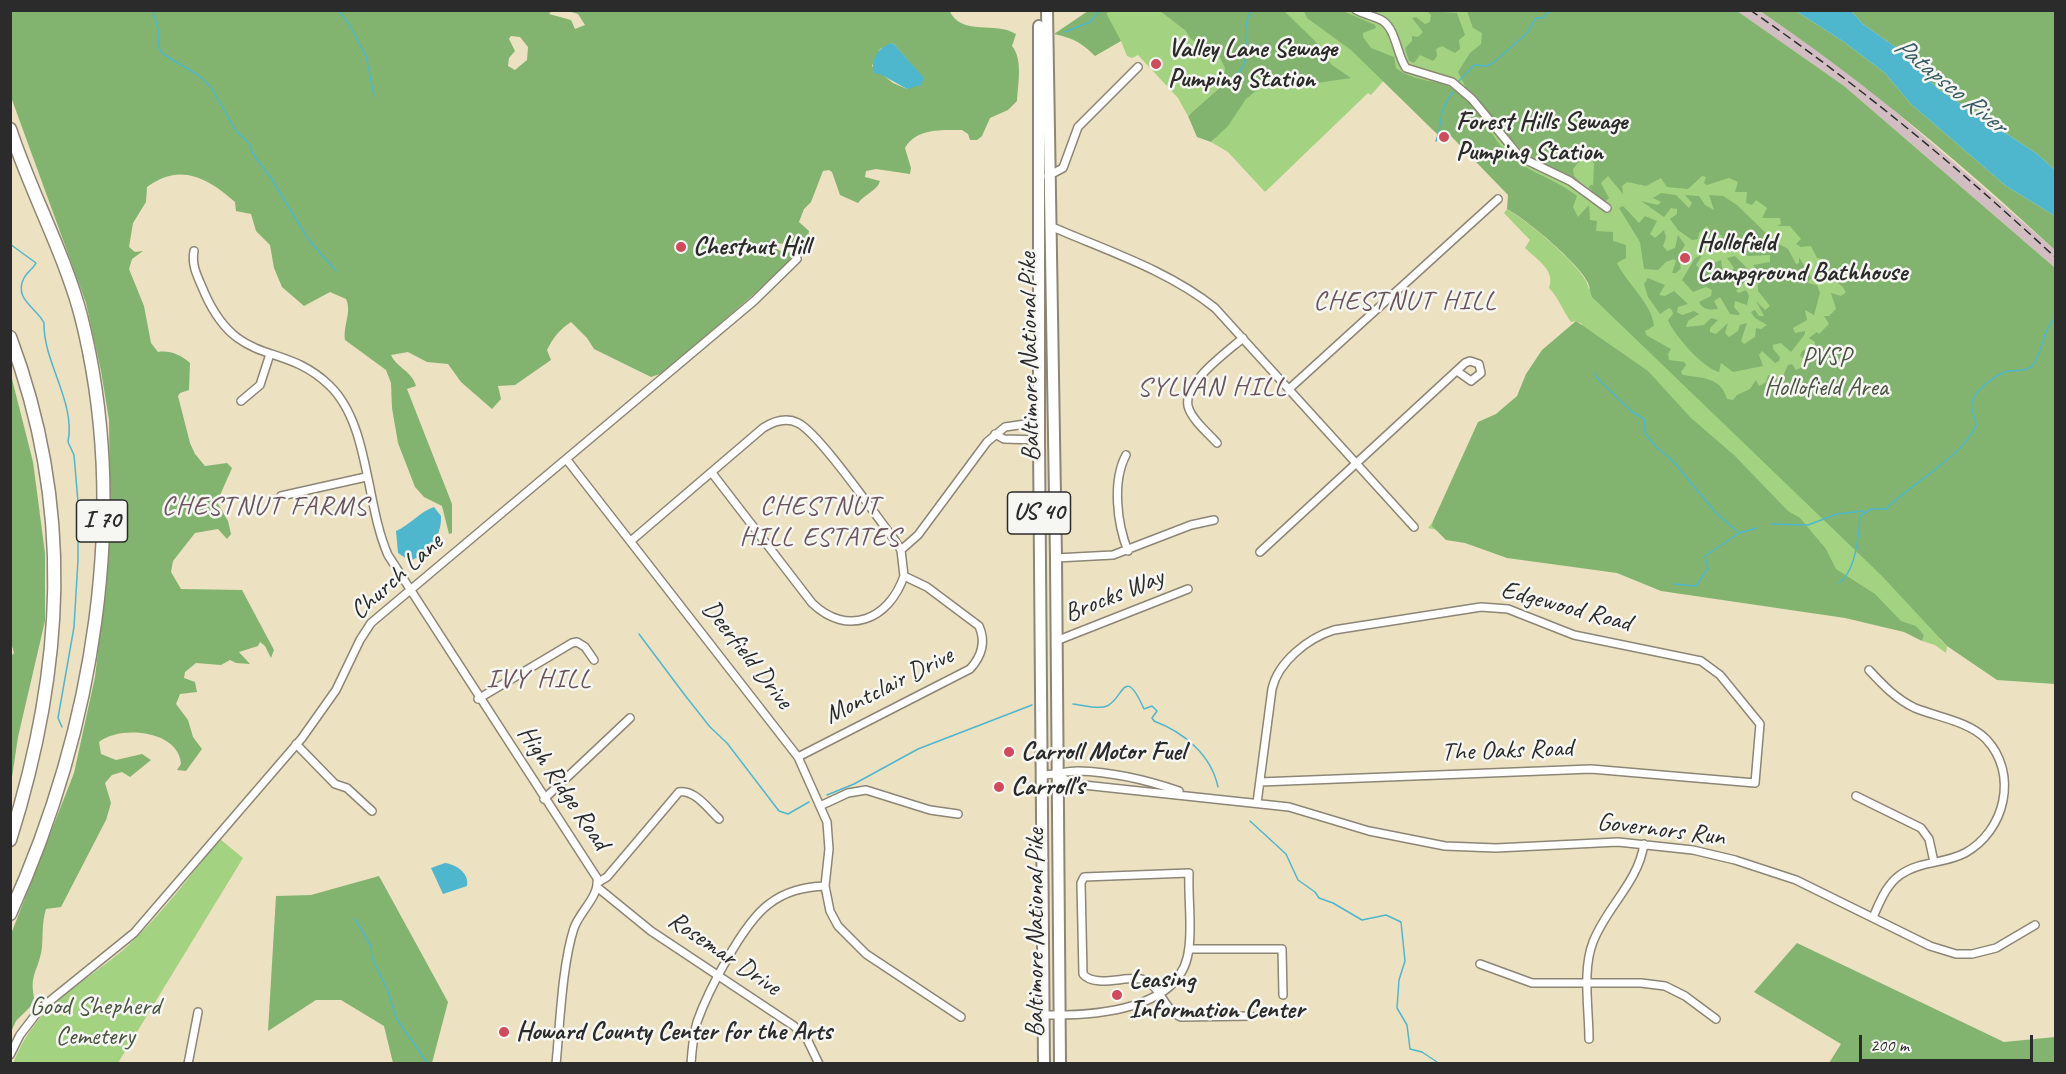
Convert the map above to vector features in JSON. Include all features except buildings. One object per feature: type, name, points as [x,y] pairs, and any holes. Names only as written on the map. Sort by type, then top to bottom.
[{"type":"highway","name":"I 70","points":[[10,129],[69,277],[80,314],[97,400],[103,491],[94,621],[77,715],[56,795],[10,914]]},
{"type":"highway","name":"I 70","points":[[10,337],[26,379],[46,462],[56,568],[54,613],[45,694],[30,772],[10,840]]},
{"type":"main road","name":"Baltimore National Pike","points":[[1039,10],[1039,440],[1044,1064]]},
{"type":"main road","name":"Baltimore National Pike","points":[[1047,10],[1056,558],[1060,1064]]},
{"type":"street","points":[[1356,10],[1380,19],[1390,27],[1394,43],[1406,69],[1452,82],[1472,99],[1520,157],[1570,182],[1607,208]]},
{"type":"street","points":[[1048,176],[1063,168],[1074,134],[1083,120],[1138,67]]},
{"type":"street","points":[[1289,389],[1498,200]]},
{"type":"street","points":[[1050,226],[1193,291],[1215,308],[1414,526]]},
{"type":"street","name":"High Ridge Road","points":[[194,251],[193,267],[219,320],[238,340],[307,369],[337,393],[357,430],[381,540],[478,699],[592,867],[597,885],[573,933],[556,1064]]},
{"type":"street","name":"Church Lane","points":[[10,1055],[20,1035],[40,1009],[134,933],[296,744],[336,690],[364,632],[409,589],[567,460],[754,301],[797,259]]},
{"type":"street","points":[[1217,443],[1191,413],[1188,407],[1189,391],[1199,378],[1243,338]]},
{"type":"street","points":[[241,401],[260,385],[270,354]]},
{"type":"street","points":[[1260,552],[1457,371],[1470,361],[1479,364],[1481,368],[1476,380],[1468,381],[1457,371]]},
{"type":"street","points":[[632,540],[712,472],[771,423],[786,420],[800,423],[813,434],[901,550],[904,576],[889,604],[873,617],[853,621],[826,615],[812,603],[712,472]]},
{"type":"street","points":[[901,550],[918,534],[995,434],[1005,427],[1039,422]]},
{"type":"street","points":[[995,434],[1004,439],[1039,440]]},
{"type":"street","points":[[1126,455],[1119,473],[1120,523],[1128,550]]},
{"type":"street","name":"Deerfield Drive","points":[[567,460],[632,540],[798,757],[822,805],[830,836],[825,886],[830,911],[845,936],[855,946],[961,1017]]},
{"type":"street","points":[[281,496],[366,477]]},
{"type":"street","points":[[1056,558],[1094,558],[1128,550],[1191,525],[1214,520]]},
{"type":"street","name":"Montclair Drive","points":[[798,757],[963,674],[979,657],[982,632],[973,620],[927,586],[904,576]]},
{"type":"street","name":"Brocks Way","points":[[1056,641],[1188,589]]},
{"type":"street","name":"Edgewood Road","points":[[1257,803],[1275,679],[1286,662],[1312,640],[1334,630],[1491,606],[1508,609],[1574,635],[1691,658],[1711,667],[1754,713],[1760,724],[1755,783]]},
{"type":"street","points":[[478,699],[572,643],[577,642],[585,647],[594,660]]},
{"type":"street","points":[[1869,670],[1888,690],[1905,703],[1980,734],[1994,750],[2002,770],[2004,798],[2001,811],[1989,832],[1963,854],[1914,867],[1897,877],[1885,892],[1873,917]]},
{"type":"street","points":[[544,799],[630,717]]},
{"type":"street","points":[[296,744],[335,784],[347,788],[372,811]]},
{"type":"street","name":"The Oaks Road","points":[[1260,782],[1591,769],[1755,783]]},
{"type":"street","name":"Governors Run","points":[[1041,775],[1058,776],[1076,771],[1146,779],[1189,795]]},
{"type":"street","name":"Governors Run","points":[[1058,776],[1074,784],[1189,795],[1298,809],[1369,831],[1445,846],[1496,848],[1588,842],[1644,844],[1693,850],[1762,868],[1796,880],[1930,946],[1956,954],[1972,954],[1996,948],[2035,925]]},
{"type":"street","points":[[822,805],[848,793],[866,790],[930,810],[958,814]]},
{"type":"street","points":[[597,885],[607,877],[679,792],[685,791],[693,795],[719,819]]},
{"type":"street","points":[[1856,796],[1921,828],[1929,839],[1934,862]]},
{"type":"street","points":[[1589,1039],[1590,954],[1593,942],[1633,880],[1642,858],[1644,844]]},
{"type":"street","points":[[1043,1015],[1120,1011],[1143,1003],[1159,993],[1180,971],[1189,949],[1189,873],[1087,875],[1082,880],[1082,969],[1085,977],[1091,980],[1143,979],[1159,993],[1170,1011],[1181,1017],[1251,1016]]},
{"type":"street","name":"Rosemar Drive","points":[[597,885],[651,931],[801,1031],[813,1049],[819,1064]]},
{"type":"street","points":[[691,1064],[697,1023],[719,975],[762,909],[789,892],[825,886]]},
{"type":"street","points":[[1189,949],[1282,949],[1283,996]]},
{"type":"street","points":[[1480,964],[1532,983],[1641,982],[1665,986],[1685,996],[1716,1019]]},
{"type":"street","points":[[188,1064],[198,1012]]},
{"type":"shaded area","points":[[1737,11],[1760,11],[1853,75],[2055,250],[2055,268],[1844,86]]},
{"type":"green space","points":[[553,10],[549,14],[571,20],[575,29],[585,25],[578,14],[568,11],[949,10],[955,18],[970,26],[1008,30],[1016,34],[1012,46],[1018,58],[1019,72],[1017,101],[1008,110],[990,118],[982,136],[977,140],[970,140],[968,134],[962,130],[946,130],[916,137],[905,148],[911,168],[910,174],[876,169],[866,171],[865,177],[880,181],[877,187],[858,203],[840,195],[832,172],[823,171],[811,202],[804,209],[799,222],[809,231],[808,238],[793,244],[768,243],[782,252],[796,253],[776,275],[663,373],[651,377],[594,349],[587,338],[571,322],[560,331],[549,346],[547,350],[551,360],[515,385],[498,386],[501,399],[492,409],[461,382],[448,364],[427,362],[408,352],[391,355],[416,386],[407,389],[452,504],[452,533],[449,534],[442,506],[424,497],[415,487],[398,443],[392,408],[391,383],[386,370],[345,340],[348,309],[346,299],[330,292],[304,306],[282,287],[274,268],[270,245],[256,231],[251,214],[236,211],[235,202],[204,180],[182,174],[171,175],[147,187],[146,202],[133,223],[129,247],[135,252],[143,251],[132,259],[129,269],[144,306],[151,343],[158,352],[175,354],[190,363],[189,390],[178,396],[195,454],[205,466],[227,463],[232,468],[217,502],[228,521],[231,534],[227,539],[218,529],[195,533],[173,561],[171,572],[181,589],[242,590],[274,650],[271,658],[265,646],[260,642],[258,646],[239,652],[250,664],[230,660],[221,665],[196,663],[185,672],[184,678],[195,682],[197,692],[180,694],[176,704],[188,720],[193,737],[202,749],[186,771],[177,770],[181,764],[178,753],[160,738],[147,734],[120,733],[99,742],[101,754],[116,760],[142,754],[151,760],[130,777],[122,772],[112,775],[105,783],[111,803],[106,820],[61,907],[46,909],[41,955],[33,978],[35,1002],[16,1021],[11,1032],[11,934],[74,773],[95,677],[106,583],[110,514],[109,420],[101,371],[86,303],[11,97],[11,11]],"holes":[[[511,36],[520,37],[528,47],[527,60],[515,70],[508,66],[509,58],[515,51],[509,39]],[[893,43],[923,78],[907,89],[893,83],[872,66],[880,49]]]},
{"type":"green space","points":[[1088,11],[1113,11],[1106,13],[1121,41],[1095,56],[1076,41],[1054,34]]},
{"type":"green space","name":"PVSP Hollofield Area","points":[[1097,11],[1737,11],[1844,86],[2055,268],[1940,639],[1947,646],[1946,653],[1935,645],[1922,641],[1924,635],[1920,631],[1428,528],[1582,324],[1576,321],[1571,322],[1568,318],[1549,288],[1550,276],[1547,270],[1525,248],[1530,240],[1504,213],[1507,209],[1528,223],[1567,258],[1586,280],[1589,289],[1617,278],[1393,70],[1371,95],[1368,93],[1265,192],[1228,152],[1211,142],[1215,139],[1191,113],[1188,116],[1178,98],[1138,55],[1132,58],[1127,56],[1121,41]]},
{"type":"green space","points":[[1160,11],[1284,11],[1315,41],[1332,65],[1351,78],[1310,84],[1279,83],[1262,86],[1246,99],[1228,126],[1211,142],[1197,137],[1188,116],[1223,85],[1225,68],[1217,52],[1191,39],[1185,30]]},
{"type":"green space","points":[[1304,11],[1343,11],[1375,25],[1376,28],[1363,33],[1363,37],[1371,48],[1394,57],[1396,68],[1403,73],[1443,84],[1459,92],[1473,105],[1507,153],[1523,165],[1577,196],[1573,207],[1578,217],[1589,205],[1590,220],[1597,221],[1596,231],[1613,232],[1613,241],[1626,245],[1626,258],[1617,263],[1649,309],[1654,326],[1645,331],[1646,335],[1671,349],[1668,354],[1669,360],[1684,362],[1686,365],[1681,372],[1683,375],[1710,380],[1720,386],[1727,399],[1733,400],[1737,395],[1750,389],[1756,380],[1759,386],[1766,382],[1768,375],[1781,380],[1788,365],[1792,364],[1796,370],[1802,367],[1804,360],[1800,355],[1804,349],[1807,355],[1814,353],[1815,342],[1809,338],[1817,332],[1819,334],[1829,324],[1824,316],[1829,316],[1836,309],[1831,293],[1841,296],[1846,292],[1842,286],[1828,276],[1829,260],[1817,258],[1811,246],[1801,247],[1796,244],[1801,239],[1790,226],[1777,226],[1781,224],[1780,218],[1762,218],[1767,208],[1756,200],[1752,205],[1746,203],[1747,192],[1735,192],[1738,182],[1729,178],[1707,185],[1704,183],[1706,177],[1702,176],[1688,189],[1667,187],[1661,178],[1646,186],[1627,182],[1622,186],[1623,194],[1608,176],[1601,183],[1609,198],[1604,202],[1589,188],[1593,185],[1594,164],[1591,158],[1581,159],[1573,169],[1574,176],[1582,184],[1530,160],[1466,88],[1458,72],[1470,53],[1481,44],[1482,33],[1473,28],[1467,11],[1737,11],[1844,86],[2055,268],[2055,684],[1997,680],[1947,646],[1882,576],[1592,297],[1588,283],[1575,265],[1539,232],[1507,209],[1508,195],[1449,134],[1437,134],[1351,50],[1307,18]]},
{"type":"green space","points":[[1427,11],[1457,13],[1465,35],[1459,40],[1460,49],[1455,53],[1442,46],[1436,49],[1437,56],[1433,61],[1420,55],[1414,63],[1409,61],[1405,48],[1412,41],[1412,36],[1418,37],[1423,32],[1412,18],[1416,17],[1425,24],[1430,22],[1431,15]]},
{"type":"green space","points":[[1760,11],[1796,11],[1844,42],[1885,73],[1911,104],[2006,186],[2055,216],[2055,250],[1984,186],[1875,95]]},
{"type":"green space","points":[[1851,11],[2055,11],[2055,170],[2036,153],[1938,89],[1901,51],[1863,24]]},
{"type":"green space","points":[[1661,193],[1676,195],[1689,208],[1692,203],[1685,195],[1699,196],[1705,205],[1714,210],[1709,195],[1723,196],[1737,205],[1775,242],[1788,249],[1796,264],[1799,263],[1799,257],[1811,277],[1808,283],[1817,285],[1820,293],[1814,315],[1805,310],[1807,320],[1793,328],[1795,333],[1805,331],[1805,334],[1791,352],[1781,343],[1773,345],[1773,349],[1780,357],[1775,363],[1762,351],[1759,355],[1763,366],[1733,372],[1721,363],[1719,372],[1705,365],[1682,342],[1668,320],[1673,314],[1672,310],[1669,308],[1660,314],[1648,297],[1644,284],[1648,278],[1665,285],[1659,295],[1665,296],[1674,291],[1688,304],[1678,307],[1677,312],[1682,315],[1694,311],[1699,314],[1688,321],[1686,327],[1704,325],[1711,318],[1718,320],[1710,328],[1710,332],[1716,334],[1728,323],[1725,333],[1729,337],[1738,331],[1740,325],[1747,323],[1741,341],[1744,344],[1755,337],[1756,328],[1761,329],[1767,325],[1755,318],[1751,312],[1755,310],[1759,316],[1764,316],[1756,301],[1765,310],[1770,306],[1758,291],[1758,278],[1770,278],[1773,273],[1770,270],[1757,270],[1753,265],[1770,262],[1770,255],[1748,256],[1742,250],[1747,244],[1745,240],[1727,245],[1717,230],[1711,234],[1711,240],[1705,242],[1710,231],[1707,226],[1699,233],[1698,239],[1692,240],[1678,230],[1670,219],[1677,214],[1677,209],[1671,208],[1664,217],[1641,201],[1658,205],[1661,202],[1653,198]]},
{"type":"green space","points":[[1623,206],[1639,223],[1645,216],[1657,221],[1650,234],[1655,238],[1664,230],[1666,237],[1663,246],[1667,251],[1675,248],[1678,235],[1685,245],[1678,256],[1681,268],[1676,273],[1672,273],[1676,261],[1674,259],[1666,262],[1658,270],[1644,269],[1640,242],[1619,208]]},
{"type":"green space","points":[[1702,255],[1696,265],[1703,272],[1709,265],[1721,260],[1723,274],[1729,276],[1734,268],[1727,258],[1735,256],[1746,267],[1748,278],[1736,291],[1739,293],[1746,290],[1749,296],[1747,305],[1735,301],[1734,307],[1740,314],[1730,314],[1720,297],[1714,301],[1718,309],[1705,308],[1699,302],[1711,296],[1712,290],[1706,287],[1693,292],[1682,280],[1695,258]]},
{"type":"green space","points":[[1576,321],[1648,371],[1691,418],[1735,456],[1788,511],[1800,518],[1826,549],[1836,569],[1875,594],[1901,621],[1916,626],[1924,635],[1922,641],[1904,632],[1845,618],[1661,591],[1617,573],[1507,558],[1465,543],[1446,540],[1432,526],[1433,521],[1478,422],[1496,414],[1517,396],[1526,374],[1542,350]]},
{"type":"green space","points":[[11,375],[33,462],[45,553],[45,621],[18,737],[11,784],[10,657],[14,653],[10,639]]},
{"type":"green space","name":"Good Shepherd Cemetery","points":[[220,839],[243,858],[118,1063],[13,1064],[36,1023],[65,994],[115,956],[145,929]]},
{"type":"green space","points":[[379,876],[448,1002],[432,1063],[393,1063],[384,1026],[341,1000],[316,1000],[268,1031],[276,896],[311,895]]},
{"type":"green space","points":[[1797,943],[2004,1042],[2055,1037],[2055,1063],[1829,1063],[1841,1044],[1754,992]]},
{"type":"water","name":"Patapsco River","points":[[1796,11],[1851,11],[1863,24],[1901,51],[1938,89],[2036,153],[2055,170],[2055,216],[2006,186],[1911,104],[1885,73],[1844,42]]},
{"type":"water","points":[[893,43],[924,78],[921,85],[907,89],[874,73],[873,63],[877,54],[884,47]]},
{"type":"water","points":[[434,507],[441,516],[439,531],[428,549],[410,561],[398,553],[396,531]]},
{"type":"water","points":[[445,863],[453,865],[464,873],[467,886],[443,894],[431,868]]},
{"type":"waterway","points":[[152,10],[158,28],[159,48],[163,54],[198,75],[211,87],[236,131],[249,143],[253,154],[271,178],[308,239],[336,271]]},
{"type":"waterway","points":[[338,10],[349,24],[366,56],[374,96]]},
{"type":"waterway","points":[[1065,32],[1090,22],[1100,10]]},
{"type":"waterway","points":[[1236,81],[1246,57],[1246,30],[1248,16],[1252,10]]},
{"type":"waterway","points":[[1459,81],[1474,65],[1487,66],[1493,63],[1526,34],[1536,18],[1542,18],[1551,10]]},
{"type":"waterway","points":[[1436,141],[1442,112],[1453,92]]},
{"type":"waterway","points":[[10,213],[10,219]]},
{"type":"waterway","points":[[10,244],[36,263],[24,278],[21,285],[22,292],[27,303],[44,323],[48,352],[64,397],[69,427],[68,442],[74,455],[78,502],[78,560],[74,627],[58,718],[62,727]]},
{"type":"waterway","points":[[1839,583],[1853,562],[1860,516],[1871,509],[1886,509],[1961,447],[1976,425],[1972,411],[1976,394],[1990,380],[2001,374],[2032,366],[2048,328],[2056,317]]},
{"type":"waterway","points":[[1595,373],[1596,377],[1631,411],[1644,419],[1645,433],[1656,447],[1671,459],[1716,513],[1739,533]]},
{"type":"waterway","points":[[1771,524],[1808,525],[1837,514],[1863,511]]},
{"type":"waterway","points":[[1674,584],[1696,586],[1708,568],[1705,556],[1739,533],[1757,528]]},
{"type":"waterway","points":[[639,634],[710,727],[727,743],[779,811],[788,814],[809,802]]},
{"type":"waterway","points":[[1073,704],[1104,707],[1113,702],[1124,688],[1128,686],[1132,688],[1144,709],[1152,706],[1157,711],[1152,718],[1154,721],[1185,738],[1202,755],[1209,764],[1218,787]]},
{"type":"waterway","points":[[827,795],[854,784],[918,749],[1032,705]]},
{"type":"waterway","points":[[1250,821],[1286,854],[1298,880],[1315,892],[1319,898],[1333,903],[1362,920],[1386,915],[1401,922],[1405,961],[1399,980],[1397,1008],[1407,1025],[1410,1049],[1422,1052],[1440,1064]]},
{"type":"waterway","points":[[355,919],[371,946],[372,958],[388,991],[396,1018],[428,1064]]},
{"type":"railway","points":[[1750,10],[1908,128],[2056,258]]},
{"type":"place","name":"Valley Lane Sewage Pumping Station","points":[[1156,64]]},
{"type":"place","name":"Forest Hills Sewage Pumping Station","points":[[1444,137]]},
{"type":"place","name":"Chestnut Hill","points":[[681,247]]},
{"type":"place","name":"Hollofield Campground Bathhouse","points":[[1685,258]]},
{"type":"place","name":"Carroll Motor Fuel","points":[[1009,752]]},
{"type":"place","name":"Carroll's","points":[[999,787]]},
{"type":"place","name":"Leasing Information Center","points":[[1117,995]]},
{"type":"place","name":"Howard County Center for the Arts","points":[[504,1032]]},
{"type":"district","name":"CHESTNUT HILL","points":[[1405,302]]},
{"type":"district","name":"SYLVAN HILL","points":[[1212,388]]},
{"type":"district","name":"CHESTNUT FARMS","points":[[265,507]]},
{"type":"district","name":"CHESTNUT HILL ESTATES","points":[[820,522]]},
{"type":"district","name":"IVY HILL","points":[[539,680]]}]
